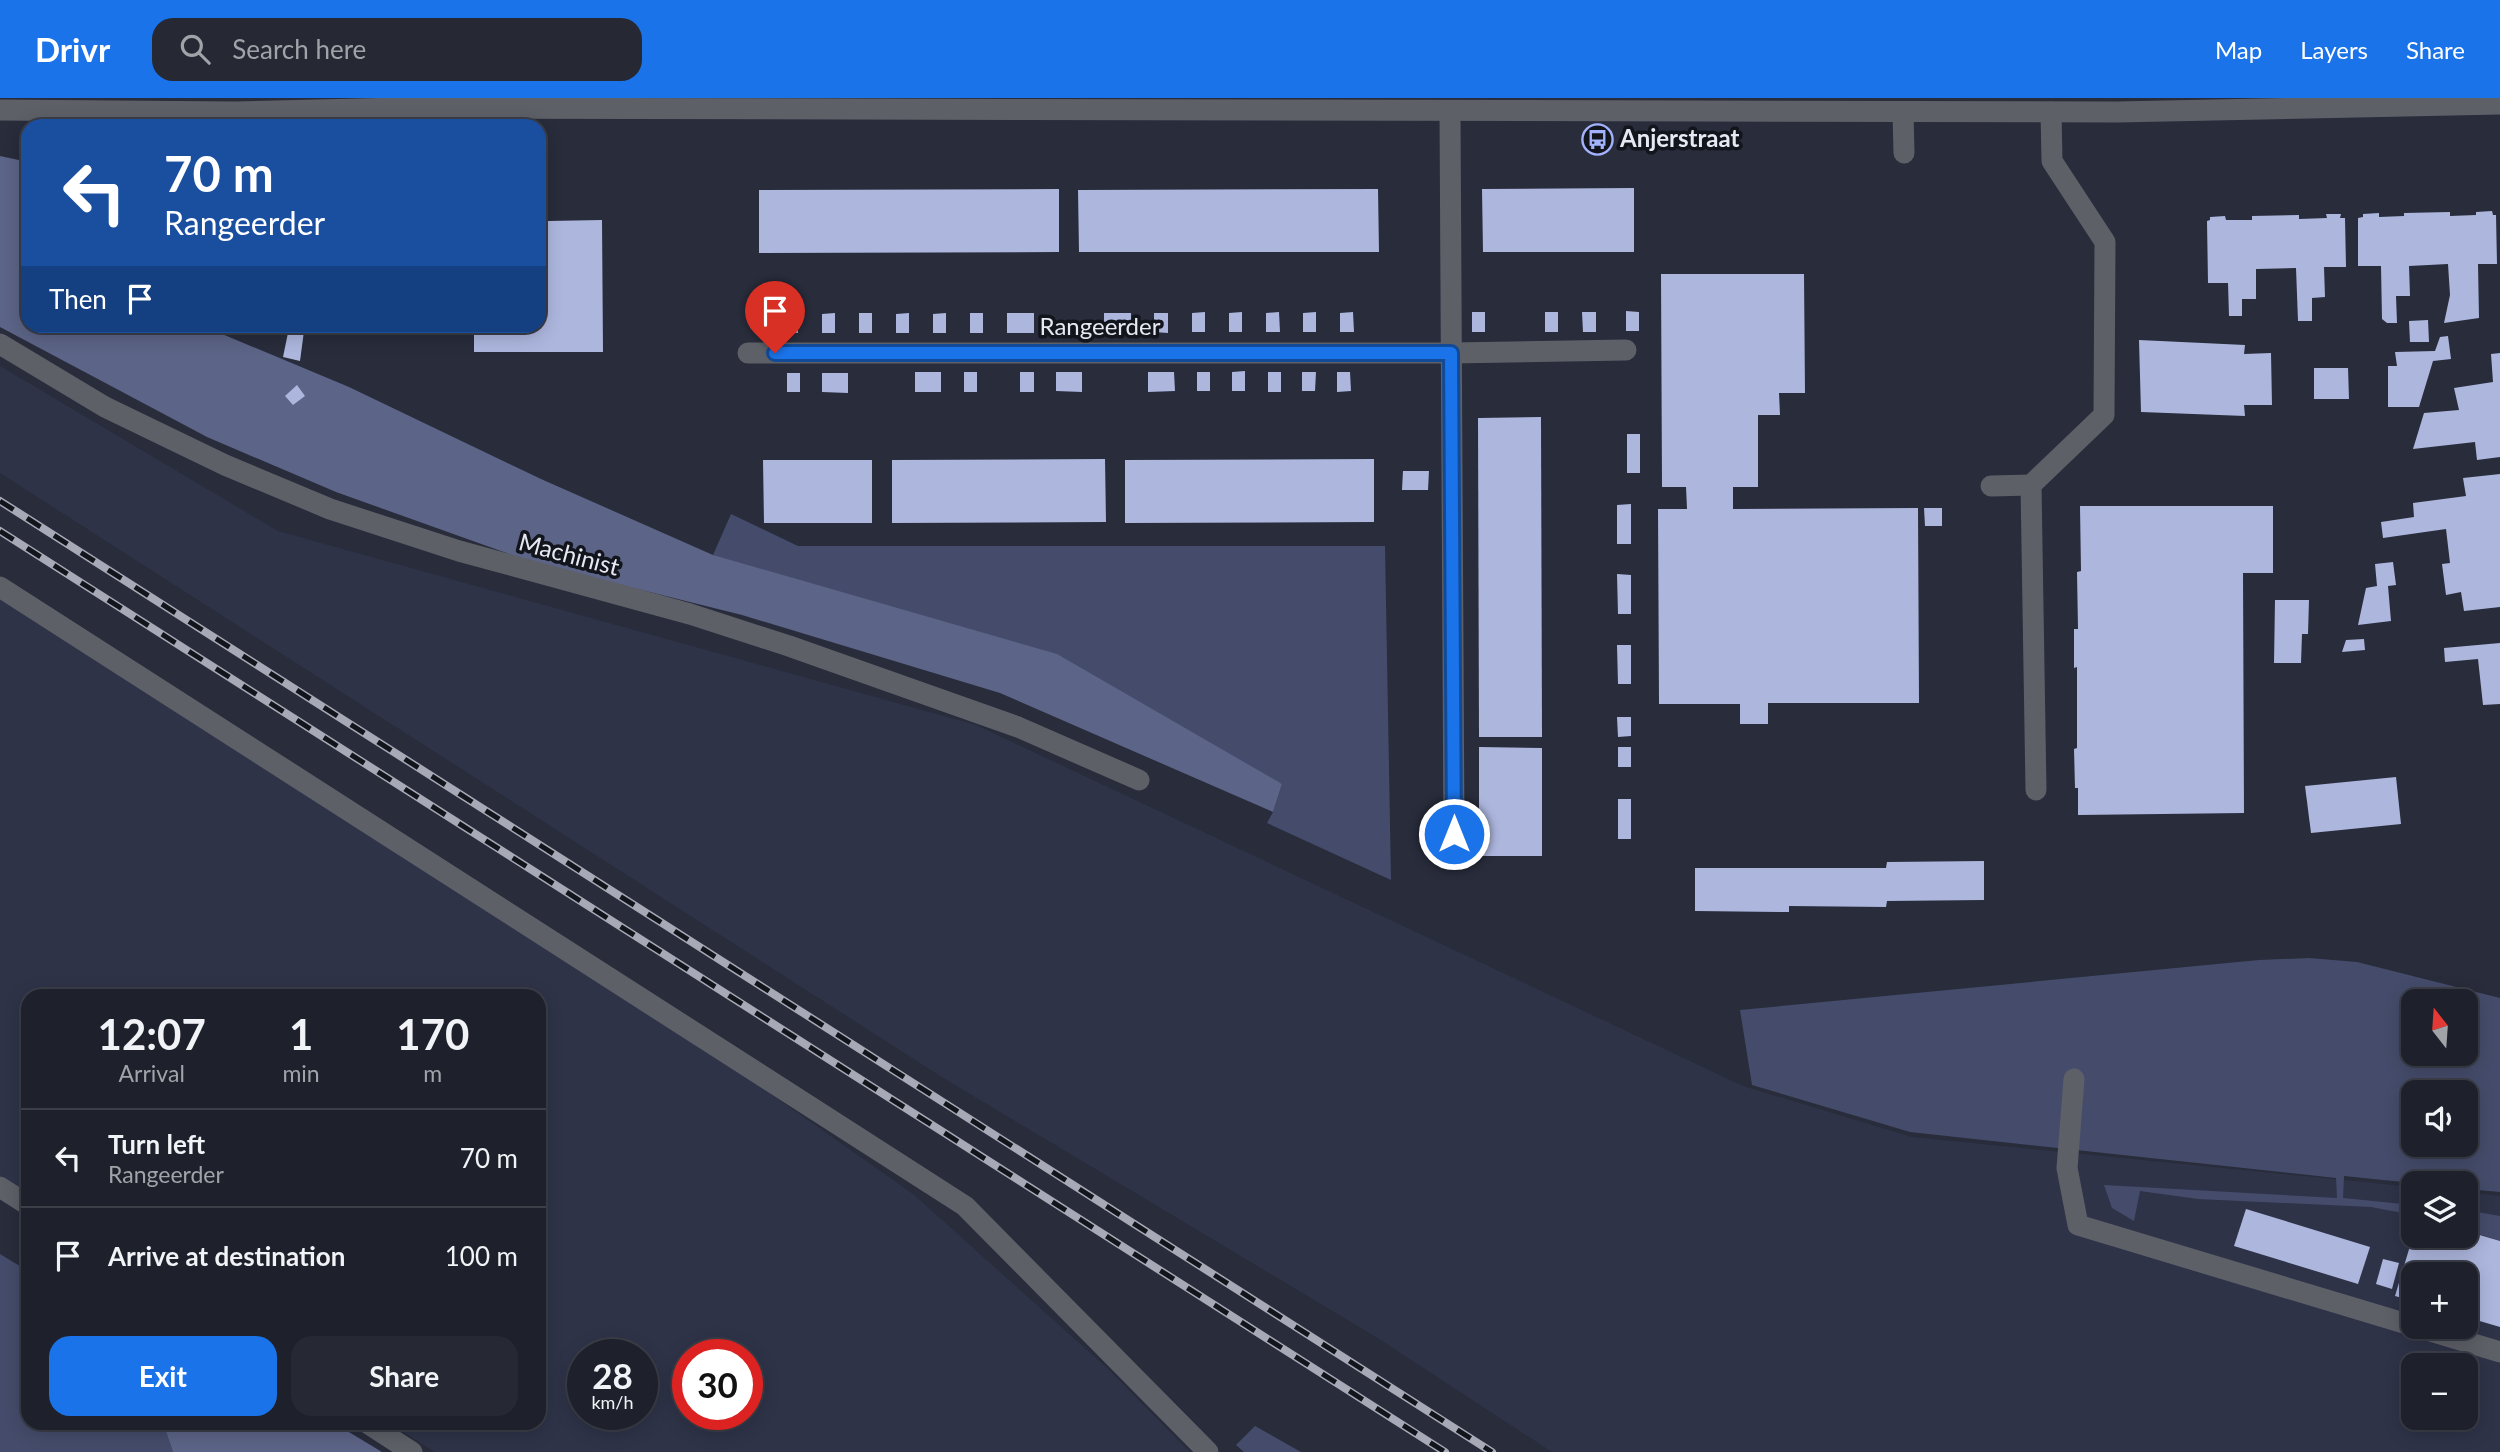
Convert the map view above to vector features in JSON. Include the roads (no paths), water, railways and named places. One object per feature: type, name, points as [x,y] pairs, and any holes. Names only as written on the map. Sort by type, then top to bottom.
[{"type":"street","points":[[0,110],[236,112],[399,103],[2051,112],[2117,105],[2500,104]]},
{"type":"street","points":[[1454,834],[1451,353],[1460,107]]},
{"type":"street","points":[[1903,112],[1904,153]]},
{"type":"street","points":[[1991,486],[2031,485],[2104,415],[2105,242],[2052,161],[2051,112]]},
{"type":"street","name":"Machinist","points":[[0,344],[105,407],[226,466],[330,509],[494,561],[690,614],[789,646],[1018,727],[1139,780]]},
{"type":"street","name":"Rangeerder","points":[[748,353],[1451,353],[1626,350]]},
{"type":"street","points":[[2031,485],[2036,790]]},
{"type":"street","points":[[0,587],[965,1206],[1208,1452]]},
{"type":"street","points":[[2074,1079],[2067,1168],[2078,1225],[2500,1352]]},
{"type":"street","points":[[0,1187],[21,1200]]},
{"type":"street","points":[[378,1430],[412,1452]]},
{"type":"railway","points":[[0,501],[1492,1452]]},
{"type":"railway","points":[[0,531],[1445,1452]]},
{"type":"place","name":"Anjerstraat","points":[[1597,139]]}]
